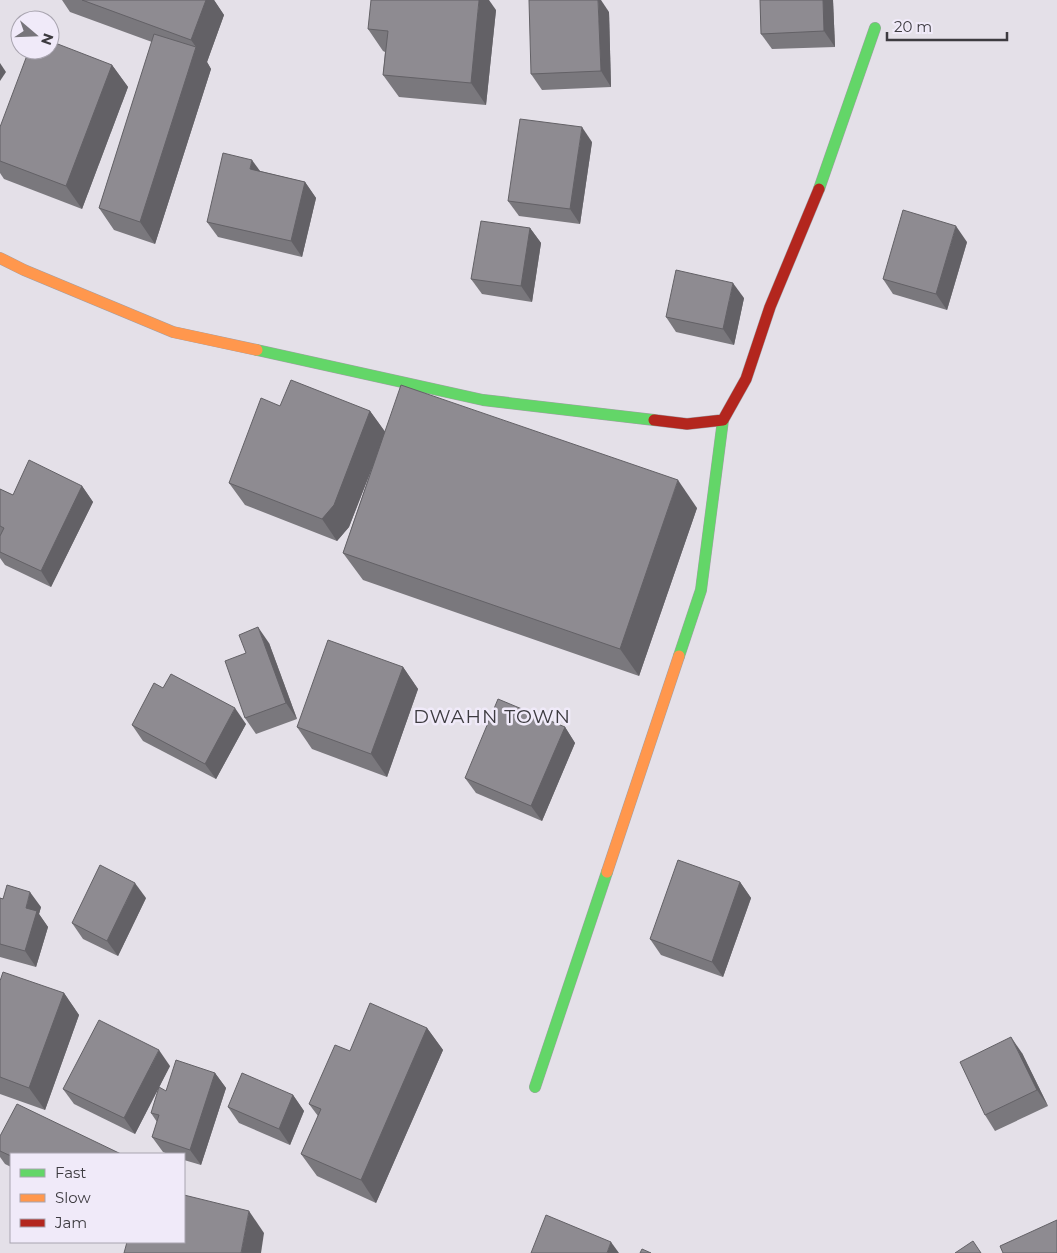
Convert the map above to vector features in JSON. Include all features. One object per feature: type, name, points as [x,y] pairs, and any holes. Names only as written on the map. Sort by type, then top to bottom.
[{"type":"street","points":[[535,1087],[701,590],[723,420],[746,379],[770,308],[818,193],[875,28]]},
{"type":"street","points":[[0,258],[24,270],[173,332],[483,400],[687,424],[723,420]]},
{"type":"building","points":[[82,0],[206,0],[191,40]]},
{"type":"building","points":[[371,0],[479,0],[471,83],[383,75],[388,31],[368,29]]},
{"type":"building","points":[[529,0],[598,0],[601,71],[531,74]]},
{"type":"building","points":[[760,0],[823,0],[824,31],[761,34]]},
{"type":"building","points":[[154,34],[196,47],[140,222],[99,208]]},
{"type":"building","points":[[60,45],[112,65],[66,186],[0,161],[0,127],[25,60],[60,60]]},
{"type":"building","points":[[520,119],[582,127],[570,209],[508,201]]},
{"type":"building","points":[[223,153],[252,160],[250,169],[305,182],[291,241],[207,222]]},
{"type":"building","points":[[903,210],[956,226],[936,294],[883,279]]},
{"type":"building","points":[[481,221],[530,228],[521,286],[471,279]]},
{"type":"building","points":[[676,270],[733,283],[723,329],[666,317]]},
{"type":"building","points":[[291,380],[370,411],[334,505],[322,519],[229,483],[261,398],[280,406]]},
{"type":"building","points":[[401,385],[678,480],[620,649],[343,553]]},
{"type":"building","points":[[29,460],[82,486],[41,571],[0,552],[0,536],[4,528],[0,526],[0,489],[13,495]]},
{"type":"building","points":[[258,627],[286,703],[245,718],[225,661],[246,653],[239,635]]},
{"type":"building","points":[[328,640],[403,667],[371,754],[297,727]]},
{"type":"building","points":[[171,674],[235,708],[205,764],[132,725],[154,683],[163,688]]},
{"type":"building","points":[[498,699],[565,727],[531,806],[465,778]]},
{"type":"building","points":[[678,860],[740,882],[712,962],[650,939]]},
{"type":"building","points":[[100,865],[135,883],[107,941],[72,923]]},
{"type":"building","points":[[7,885],[30,892],[26,908],[37,911],[25,951],[0,944],[0,898],[3,899]]},
{"type":"building","points":[[3,972],[64,993],[29,1088],[0,1077],[0,981]]},
{"type":"building","points":[[370,1003],[427,1028],[361,1180],[301,1154],[321,1109],[309,1104],[335,1045],[350,1051]]},
{"type":"building","points":[[99,1020],[159,1050],[124,1118],[63,1089]]},
{"type":"building","points":[[1011,1037],[1037,1090],[985,1115],[960,1062]]},
{"type":"building","points":[[176,1060],[215,1073],[190,1150],[152,1137],[159,1115],[151,1113],[159,1087],[166,1091]]},
{"type":"building","points":[[242,1073],[293,1095],[279,1129],[228,1107]]},
{"type":"building","points":[[17,1104],[119,1153],[10,1153],[10,1156],[0,1151],[0,1136]]},
{"type":"building","points":[[185,1195],[249,1211],[241,1253],[124,1253],[127,1243],[185,1243]]},
{"type":"building","points":[[546,1215],[611,1242],[607,1253],[531,1253]]},
{"type":"building","points":[[1057,1220],[1057,1253],[1003,1253],[1000,1246]]},
{"type":"building","points":[[973,1241],[981,1253],[955,1253]]},
{"type":"building","points":[[642,1249],[651,1253],[640,1253]]},
{"type":"traffic: fast","points":[[819,189],[875,28]]},
{"type":"traffic: fast","points":[[257,350],[483,400],[654,420]]},
{"type":"traffic: fast","points":[[679,656],[701,590],[723,420]]},
{"type":"traffic: fast","points":[[535,1087],[607,872]]},
{"type":"traffic: slow","points":[[0,258],[24,270],[173,332],[257,350]]},
{"type":"traffic: slow","points":[[607,872],[679,656]]},
{"type":"traffic: jam","points":[[654,420],[687,424],[723,420],[746,379],[770,307],[819,189]]},
{"type":"district","name":"DWAHN TOWN","points":[[492,716]]}]
